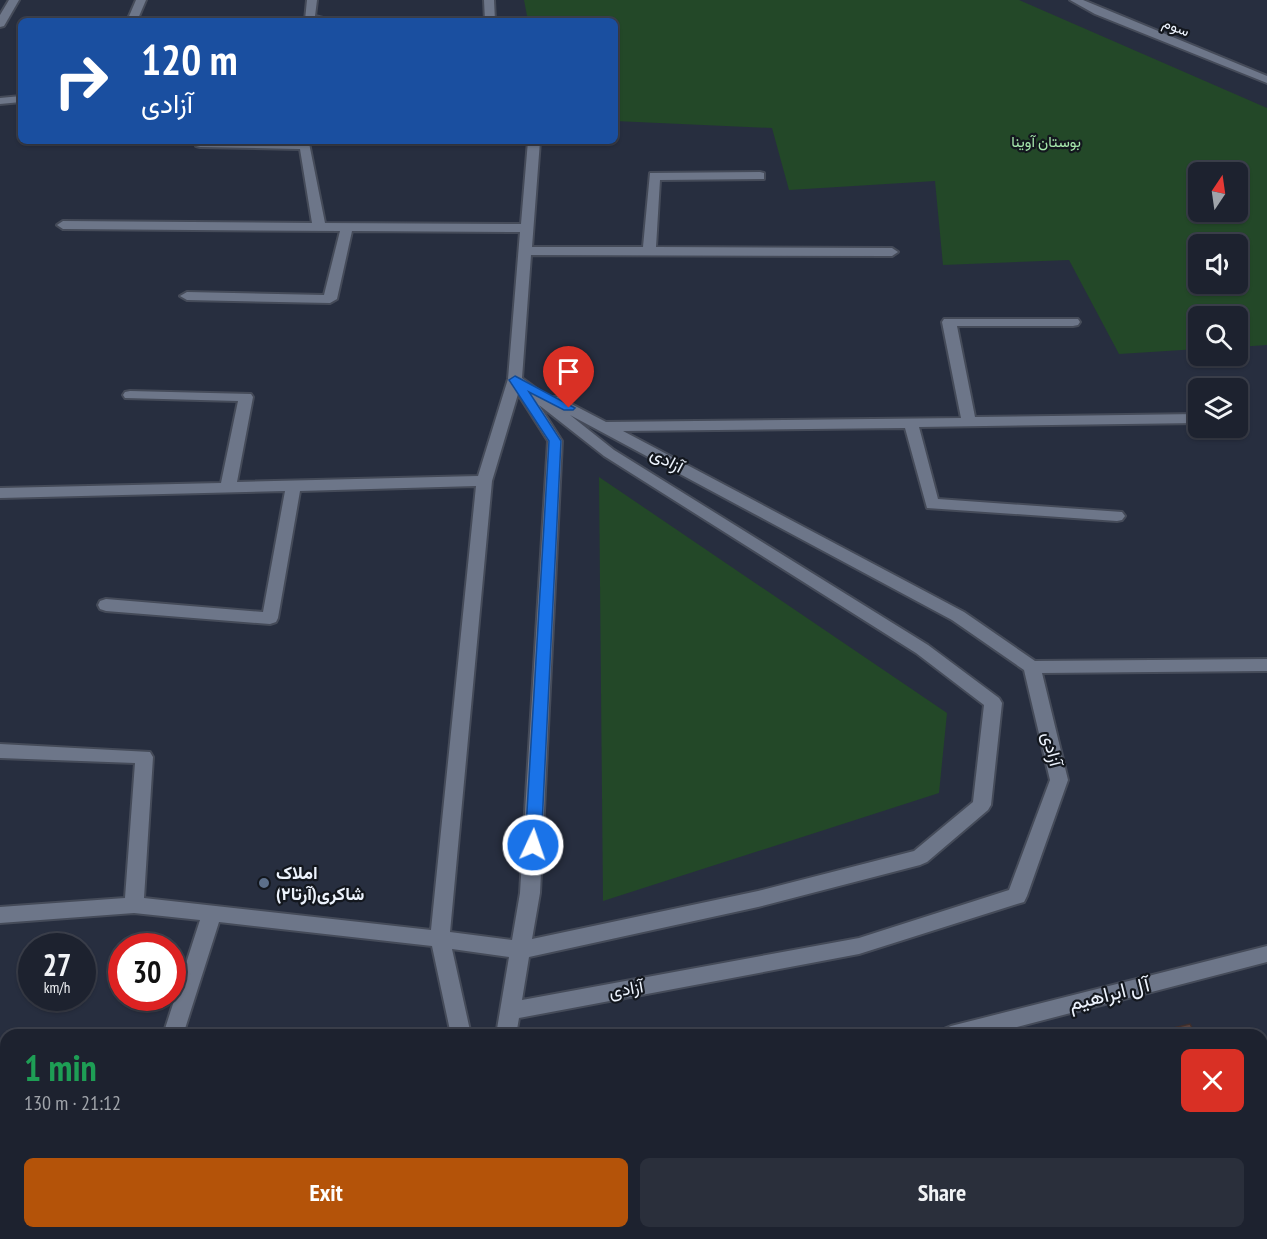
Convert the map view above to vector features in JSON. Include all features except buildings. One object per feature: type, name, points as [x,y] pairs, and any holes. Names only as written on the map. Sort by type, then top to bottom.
[{"type":"street","points":[[0,24],[14,0]]},
{"type":"street","points":[[133,18],[141,0]]},
{"type":"street","points":[[309,18],[312,0]]},
{"type":"street","points":[[489,0],[490,18]]},
{"type":"street","name":"سوم","points":[[1076,0],[1099,12],[1267,80]]},
{"type":"street","points":[[0,101],[18,99]]},
{"type":"street","points":[[235,144],[305,146],[319,227]]},
{"type":"street","points":[[460,1029],[440,939],[484,481],[515,380],[534,144]]},
{"type":"street","points":[[649,251],[654,176],[760,176]]},
{"type":"street","points":[[63,225],[528,228]]},
{"type":"street","points":[[187,296],[330,299],[347,227]]},
{"type":"street","points":[[526,251],[892,252]]},
{"type":"street","points":[[969,422],[949,322],[1073,322]]},
{"type":"street","points":[[0,915],[134,905],[520,950],[758,899],[920,857],[982,805],[993,703],[922,649],[609,453],[515,380]]},
{"type":"street","points":[[507,1029],[530,893],[555,441],[515,380]]},
{"type":"street","name":"آزادی","points":[[510,1011],[859,946],[1017,896],[1059,780],[1031,667],[958,616],[515,380]]},
{"type":"street","points":[[130,395],[246,397],[228,487]]},
{"type":"street","points":[[604,427],[1188,419]]},
{"type":"street","points":[[911,423],[932,504],[1117,516]]},
{"type":"street","points":[[0,493],[484,481]]},
{"type":"street","points":[[106,605],[270,618],[293,486]]},
{"type":"street","points":[[1031,667],[1267,665]]},
{"type":"street","points":[[0,751],[144,757],[134,905]]},
{"type":"street","points":[[175,1029],[212,914]]},
{"type":"street","name":"آل ابراهیم","points":[[974,1029],[1267,954]]},
{"type":"green space","name":"بوستان آوینا","points":[[524,0],[1019,0],[1267,108],[1267,345],[1248,346],[1248,306],[1188,306],[1188,350],[1119,354],[1069,260],[943,265],[935,181],[789,190],[772,128],[618,121],[618,18],[527,18]]},
{"type":"green space","points":[[599,477],[947,713],[939,793],[603,901]]},
{"type":"place","name":"املاک شاکری(آرتا۲)","points":[[264,883]]},
{"type":"route","points":[[533,845],[555,441],[515,380],[569,408]]}]
